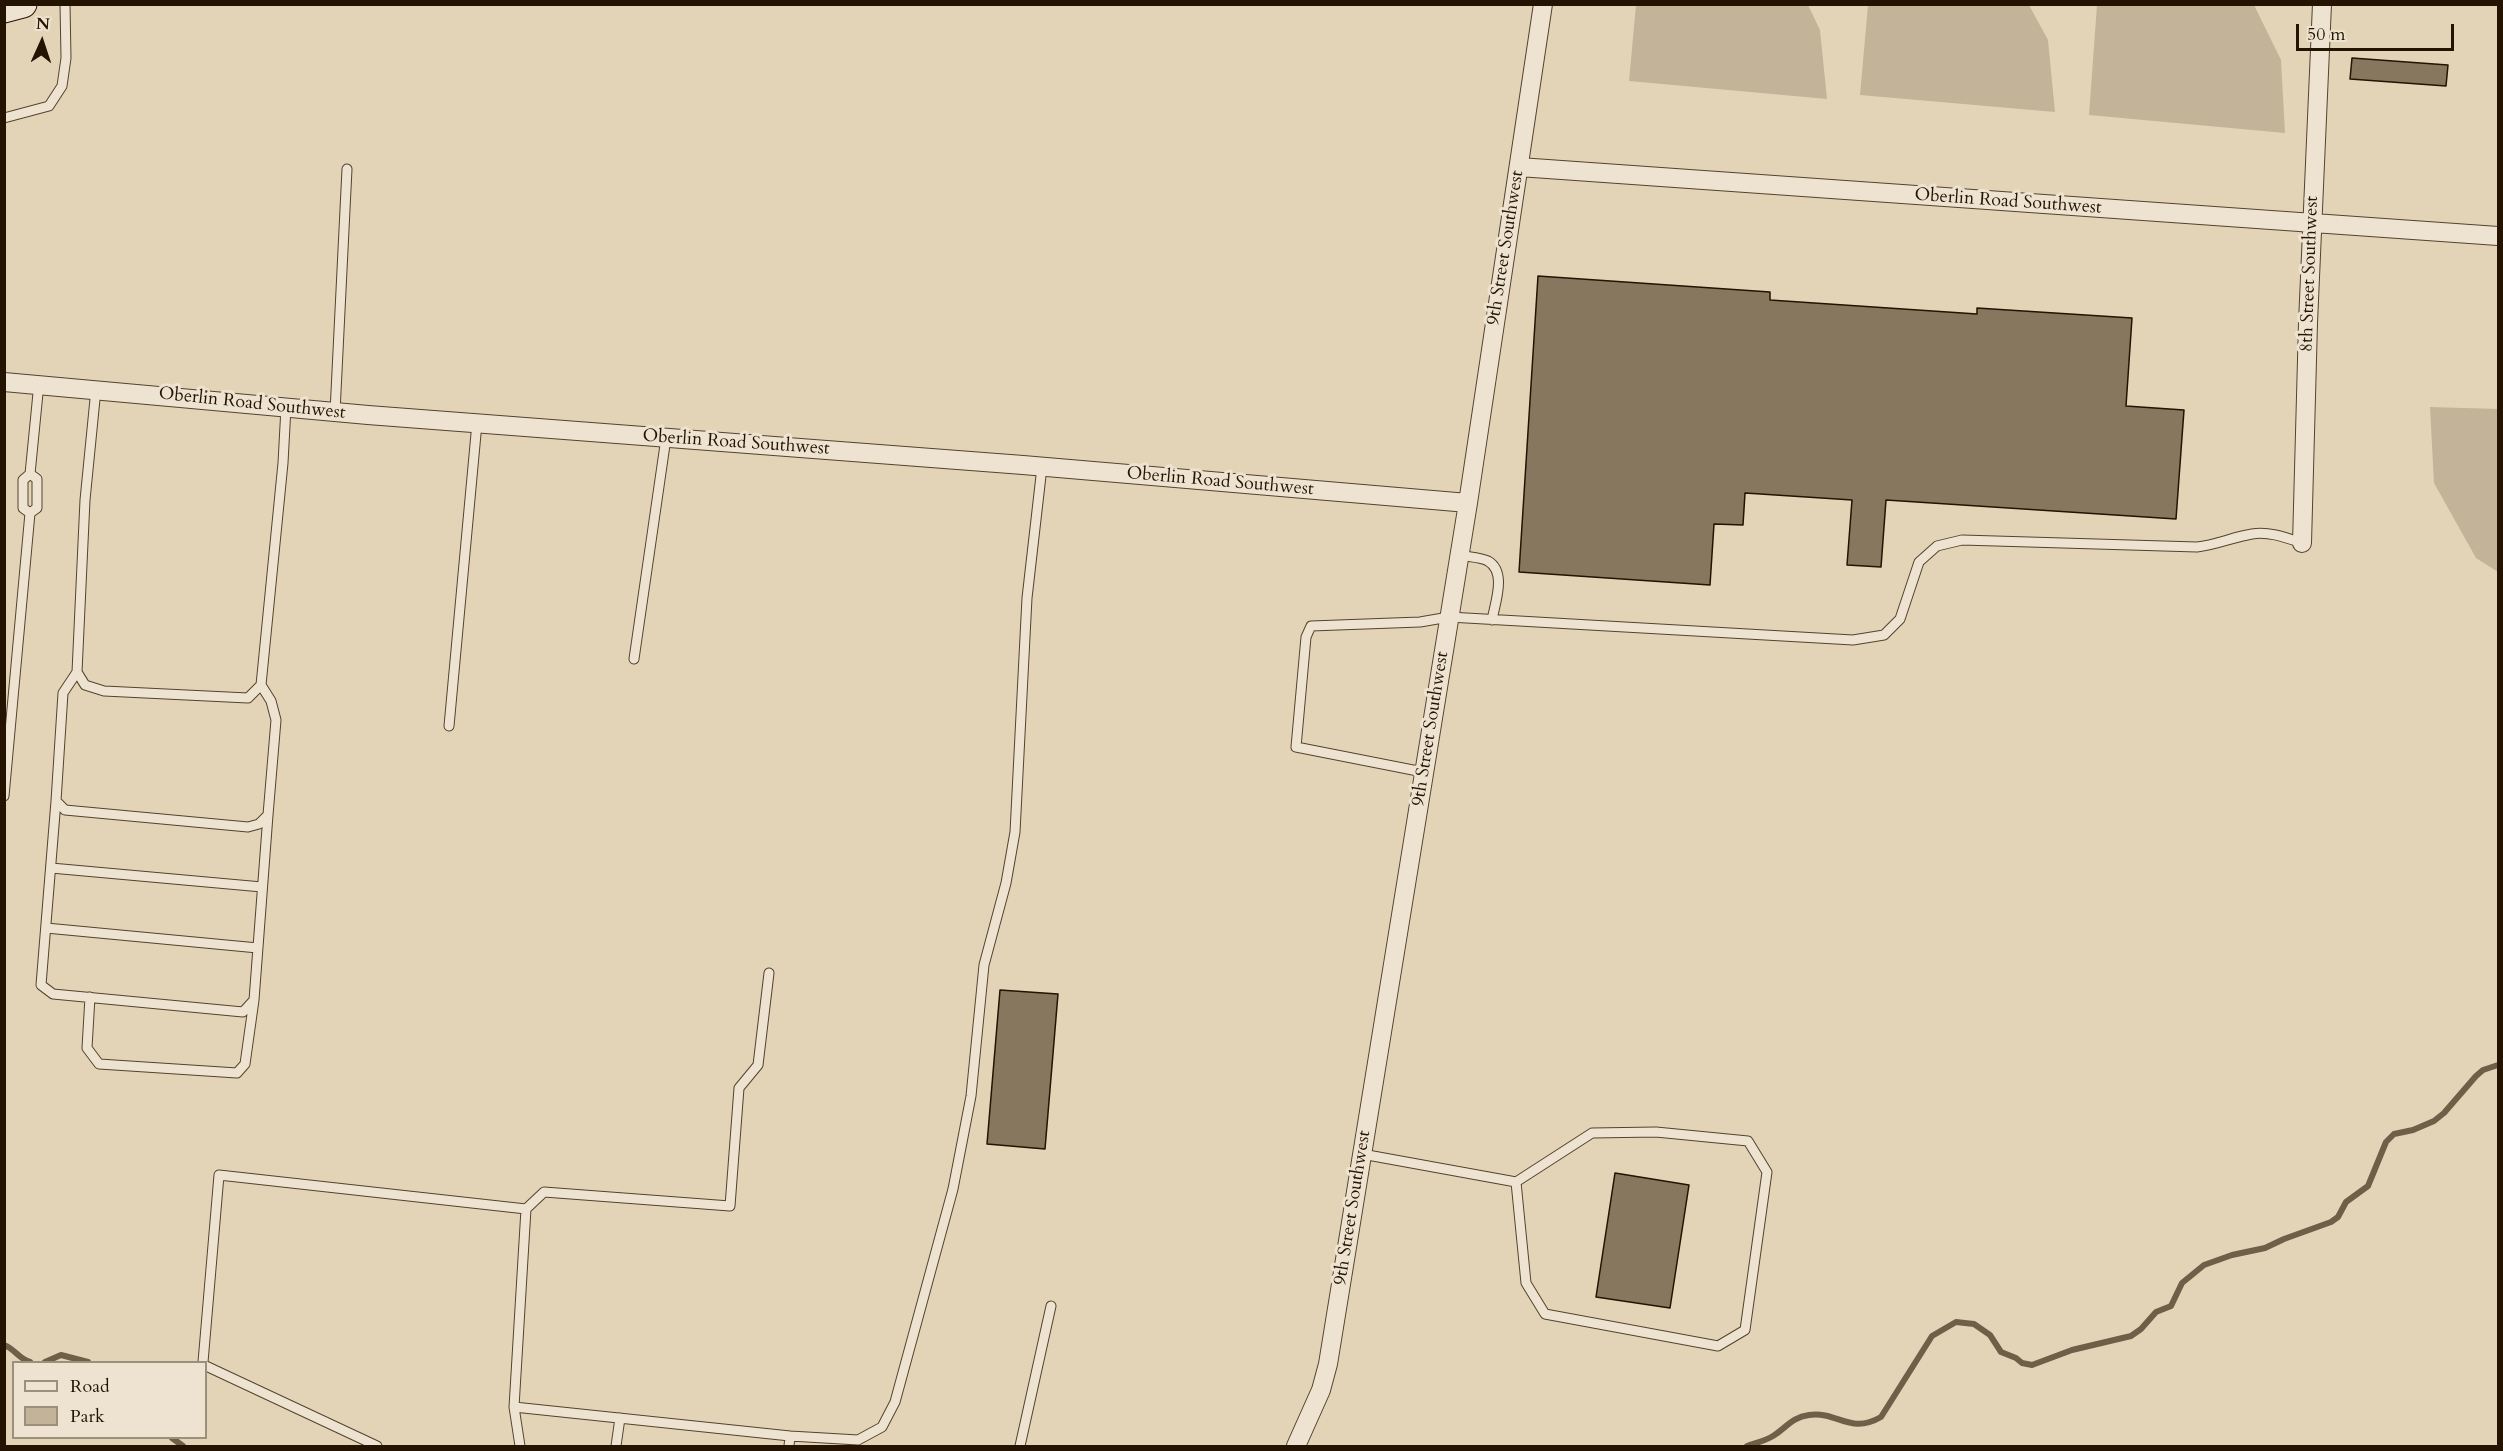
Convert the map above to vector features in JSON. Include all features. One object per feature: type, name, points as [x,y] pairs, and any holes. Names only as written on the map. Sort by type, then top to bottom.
[{"type":"main road","points":[[4,9],[23,4]]},
{"type":"street","name":"9th Street Southwest","points":[[1296,1446],[1318,1399],[1328,1364],[1468,503],[1543,4]]},
{"type":"street","name":"8th Street Southwest","points":[[2302,543],[2312,223],[2322,4]]},
{"type":"street","name":"Oberlin Road Southwest","points":[[1519,167],[2499,236]]},
{"type":"street","name":"Oberlin Road Southwest","points":[[4,382],[39,383],[335,412],[1468,503]]},
{"type":"lane","points":[[4,118],[49,106],[62,86],[66,58],[65,4]]},
{"type":"lane","points":[[335,412],[347,169]]},
{"type":"lane","points":[[30,513],[22,508],[23,480],[30,474],[39,383]]},
{"type":"lane","points":[[96,389],[85,500],[77,672],[63,693],[41,985],[53,994],[243,1012],[254,1000]]},
{"type":"lane","points":[[90,998],[87,1048],[99,1064],[237,1073],[245,1064],[254,1000],[276,720],[271,701],[261,685],[283,463],[286,407]]},
{"type":"lane","points":[[449,726],[477,423]]},
{"type":"lane","points":[[634,659],[666,438]]},
{"type":"lane","points":[[514,1407],[790,1436],[858,1440],[882,1427],[895,1402],[953,1189],[971,1096],[984,965],[1006,883],[1015,832],[1027,598],[1042,467]]},
{"type":"lane","points":[[4,796],[30,513],[37,508],[37,479],[30,474]]},
{"type":"lane","points":[[1423,772],[1296,747],[1306,637],[1311,626],[1420,622],[1449,617],[1853,640],[1884,635],[1900,619],[1919,562],[1937,546],[1962,540],[2197,547],[2215,545],[2253,533],[2271,534],[2302,543]]},
{"type":"lane","points":[[1459,555],[1487,560],[1496,568],[1499,578],[1492,620]]},
{"type":"lane","points":[[77,672],[85,685],[104,691],[248,698],[261,685]]},
{"type":"lane","points":[[56,801],[65,810],[248,827],[259,824],[268,815]]},
{"type":"lane","points":[[51,867],[262,887]]},
{"type":"lane","points":[[46,928],[258,948]]},
{"type":"lane","points":[[520,1446],[514,1407],[526,1209],[544,1192],[730,1206],[739,1088],[758,1065],[769,973]]},
{"type":"lane","points":[[1362,1154],[1516,1182],[1592,1133],[1656,1132],[1748,1141],[1767,1172],[1746,1330],[1718,1346],[1545,1314],[1526,1283],[1516,1182]]},
{"type":"lane","points":[[204,1361],[219,1175],[526,1209]]},
{"type":"lane","points":[[1020,1446],[1051,1306]]},
{"type":"lane","points":[[207,1365],[377,1446]]},
{"type":"lane","points":[[616,1446],[620,1418]]},
{"type":"lane","points":[[789,1446],[790,1436]]},
{"type":"green space","points":[[1636,5],[1808,5],[1820,30],[1827,99],[1629,81]]},
{"type":"green space","points":[[1868,5],[2029,5],[2048,40],[2055,112],[1860,95]]},
{"type":"green space","points":[[2097,5],[2254,5],[2281,60],[2285,133],[2089,115]]},
{"type":"green space","points":[[2430,407],[2498,409],[2498,572],[2476,558],[2434,483]]},
{"type":"building","points":[[2352,58],[2448,65],[2446,86],[2350,79]]},
{"type":"building","points":[[1538,276],[1770,292],[1770,300],[1977,314],[1977,308],[2132,318],[2126,406],[2184,410],[2176,519],[1886,500],[1881,567],[1847,565],[1852,500],[1745,493],[1743,525],[1714,524],[1710,585],[1519,572]]},
{"type":"building","points":[[1000,990],[1058,994],[1045,1149],[987,1144]]},
{"type":"building","points":[[1615,1173],[1689,1185],[1670,1308],[1596,1297]]},
{"type":"waterway","points":[[1747,1446],[1770,1438],[1803,1416],[1828,1416],[1861,1424],[1881,1417],[1932,1336],[1956,1322],[1974,1324],[1990,1335],[2001,1352],[2022,1363],[2032,1365],[2072,1350],[2131,1336],[2141,1329],[2156,1312],[2171,1306],[2182,1283],[2204,1265],[2232,1255],[2265,1248],[2331,1222],[2338,1217],[2346,1202],[2368,1186],[2386,1142],[2394,1134],[2413,1130],[2434,1121],[2444,1113],[2476,1076],[2483,1070],[2498,1065]]},
{"type":"waterway","points":[[4,1345],[28,1361]]},
{"type":"waterway","points":[[47,1361],[61,1355],[84,1361]]},
{"type":"waterway","points":[[173,1439],[183,1446]]}]
